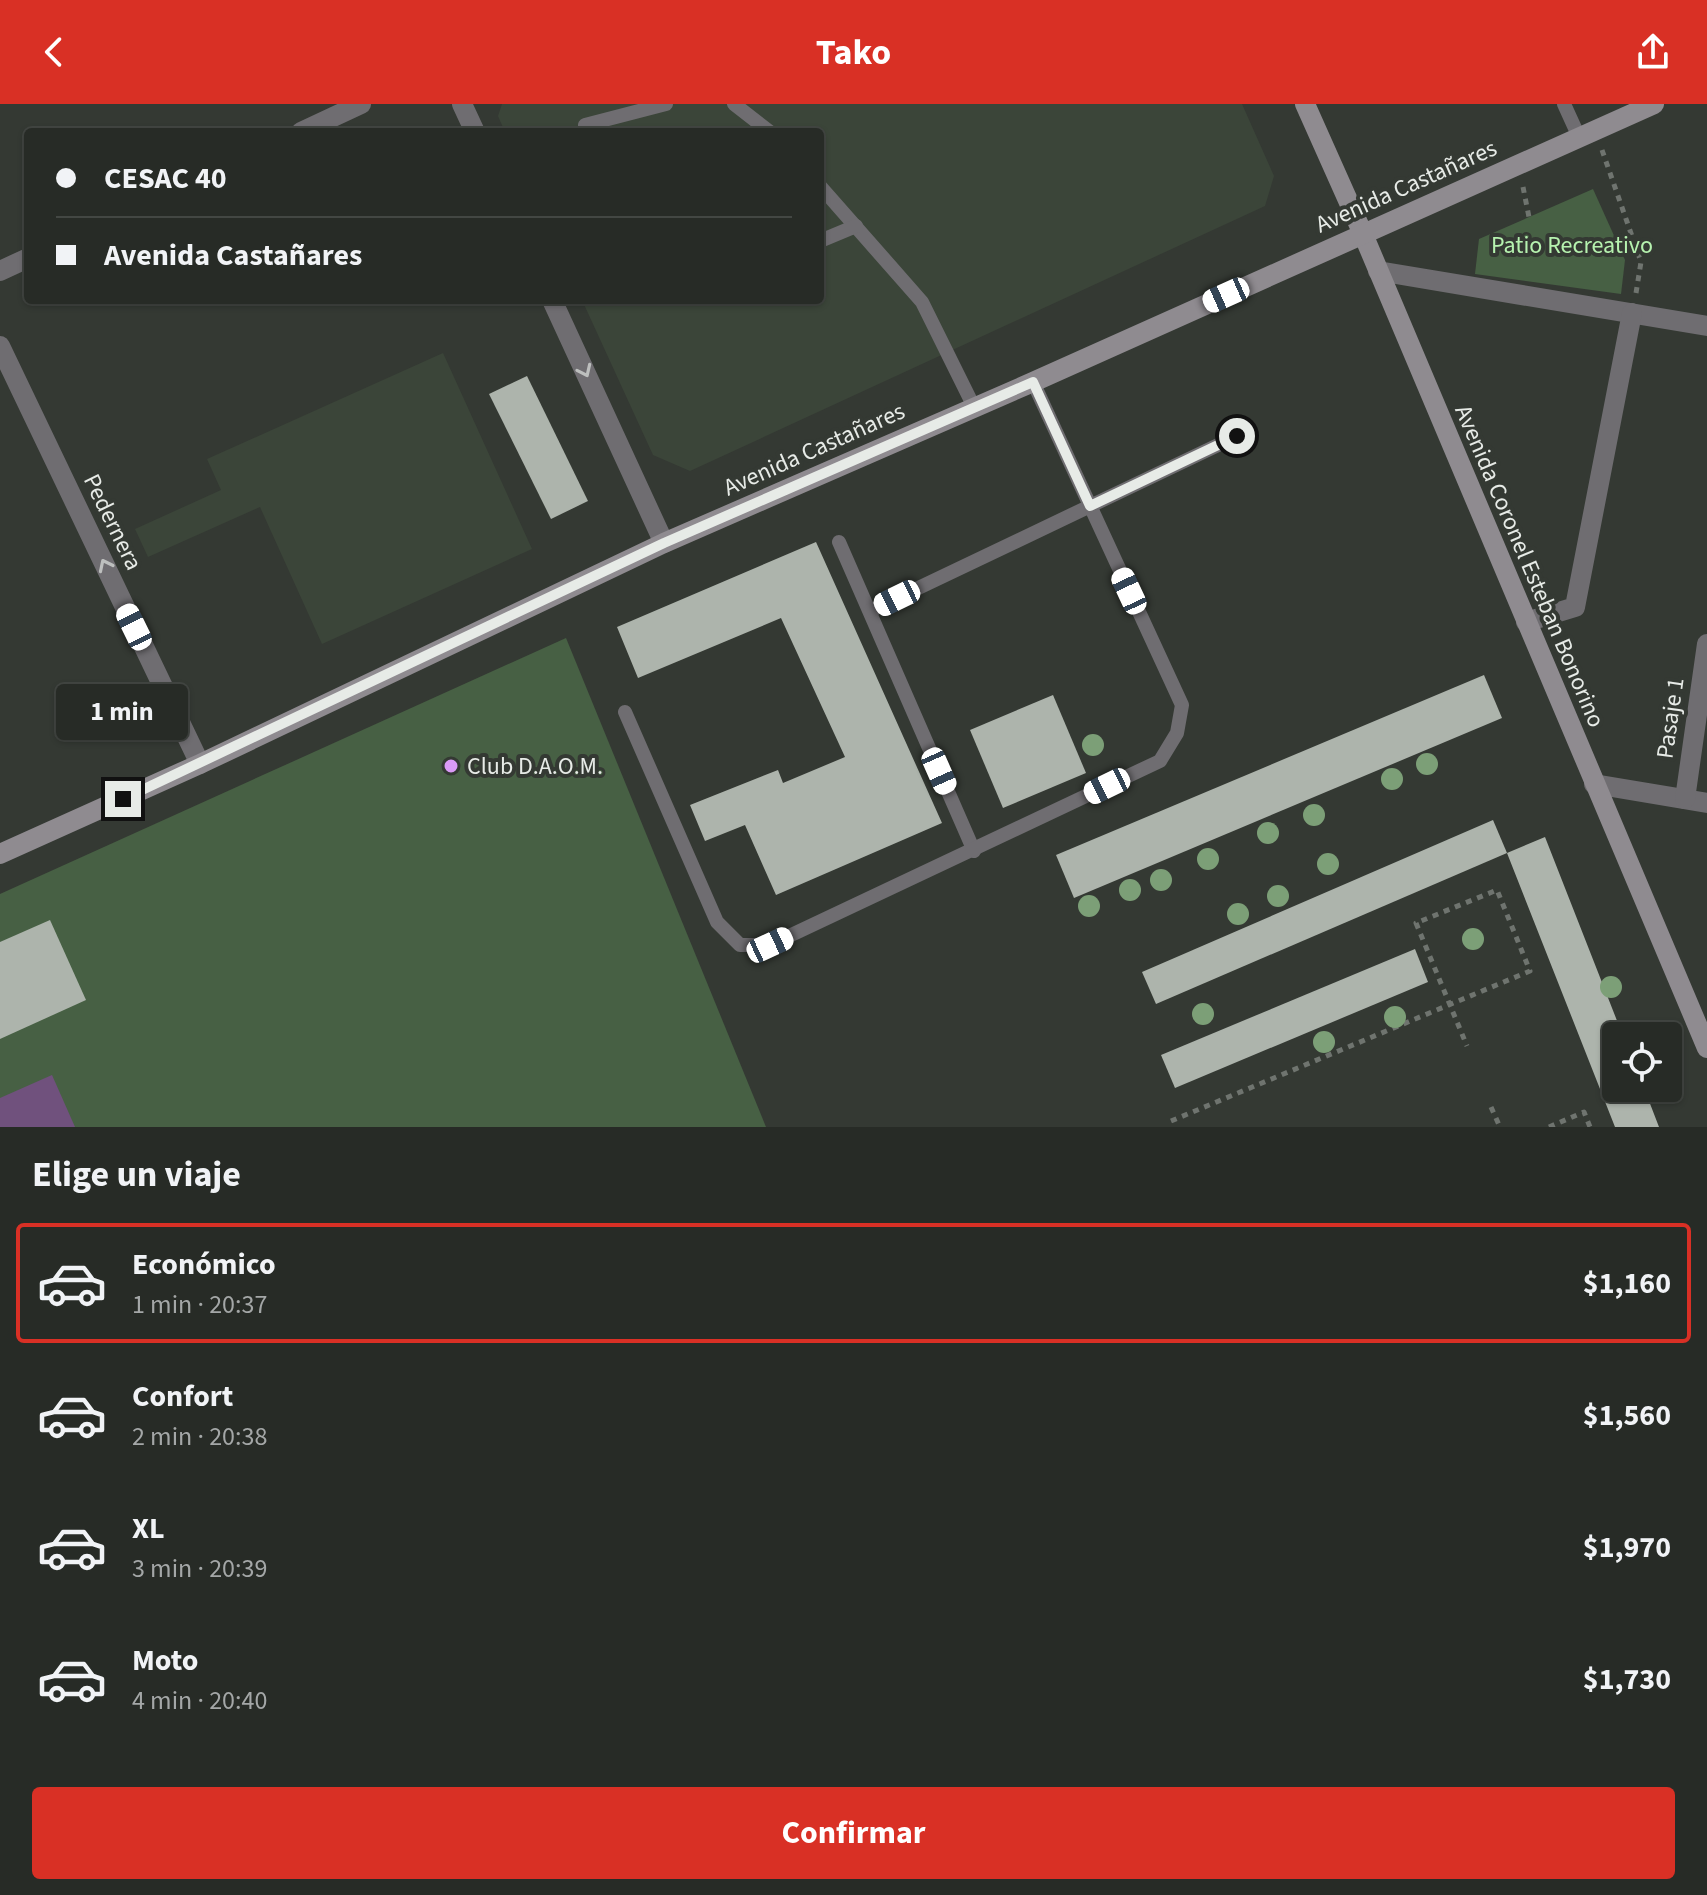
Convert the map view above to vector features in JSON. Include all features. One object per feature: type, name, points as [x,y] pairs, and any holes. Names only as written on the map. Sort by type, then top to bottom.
[{"type":"main road","name":"Avenida Coronel Esteban Bonorino","points":[[1305,104],[1363,234],[1707,1048]]},
{"type":"main road","name":"Avenida Castañares","points":[[0,854],[200,764],[664,543],[1033,382],[1654,104]]},
{"type":"street","points":[[310,128],[361,104]]},
{"type":"street","points":[[462,104],[473,128]]},
{"type":"street","points":[[0,271],[24,260]]},
{"type":"street","points":[[1378,271],[1707,326]]},
{"type":"street","points":[[554,304],[664,543]]},
{"type":"street","points":[[1526,622],[1575,607],[1632,313]]},
{"type":"street","name":"Pedernera","points":[[0,346],[200,764]]},
{"type":"street","name":"Pasaje 1","points":[[1685,799],[1707,644]]},
{"type":"street","points":[[1594,784],[1707,803]]},
{"type":"lane","points":[[585,125],[666,104]]},
{"type":"lane","points":[[734,104],[765,128]]},
{"type":"lane","points":[[1564,104],[1587,134]]},
{"type":"lane","points":[[824,190],[922,302],[974,407]]},
{"type":"lane","points":[[824,239],[856,226]]},
{"type":"lane","points":[[625,712],[717,922],[740,945],[770,945],[1160,761],[1177,733],[1182,705],[1033,382]]},
{"type":"lane","points":[[870,611],[1237,436]]},
{"type":"lane","points":[[839,542],[974,851]]},
{"type":"path","points":[[1587,134],[1641,262],[1632,313]]},
{"type":"path","points":[[1171,1121],[1450,1005],[1530,971],[1497,890],[1416,923],[1450,1005],[1467,1046]]},
{"type":"path","points":[[1491,1107],[1500,1127]]},
{"type":"path","points":[[1549,1127],[1584,1112],[1590,1127]]},
{"type":"shaded area","points":[[502,104],[1242,104],[1274,176],[1265,206],[690,471],[653,455],[584,304],[824,304],[824,128],[503,128],[498,116]]},
{"type":"shaded area","points":[[443,353],[532,549],[322,644],[260,507],[148,557],[135,529],[221,490],[207,459]]},
{"type":"shaded area","points":[[52,1075],[75,1127],[0,1127],[0,1098]]},
{"type":"green space","name":"Patio Recreativo","points":[[1593,189],[1625,260],[1621,294],[1475,274],[1479,239]]},
{"type":"green space","name":"Club D.A.O.M.","points":[[566,638],[766,1127],[0,1127],[0,894]]},
{"type":"building","points":[[527,376],[588,501],[551,519],[489,394]]},
{"type":"building","points":[[816,542],[942,823],[776,895],[745,825],[705,841],[690,805],[778,770],[783,783],[845,757],[781,618],[638,678],[617,627]]},
{"type":"building","points":[[1484,675],[1502,718],[1074,898],[1056,855]]},
{"type":"building","points":[[1053,695],[1086,773],[1003,808],[970,730]]},
{"type":"building","points":[[1493,820],[1507,853],[1156,1004],[1142,972]]},
{"type":"building","points":[[1545,837],[1618,1022],[1602,1022],[1602,1094],[1507,853]]},
{"type":"building","points":[[50,920],[86,1000],[0,1039],[0,942]]},
{"type":"building","points":[[1415,949],[1428,982],[1175,1088],[1161,1055]]},
{"type":"building","points":[[1605,1102],[1649,1102],[1659,1127],[1615,1127]]},
{"type":"place","name":"Club D.A.O.M.","points":[[451,766]]},
{"type":"route","points":[[123,799],[664,543],[1033,382],[1090,506],[1237,436]]}]
